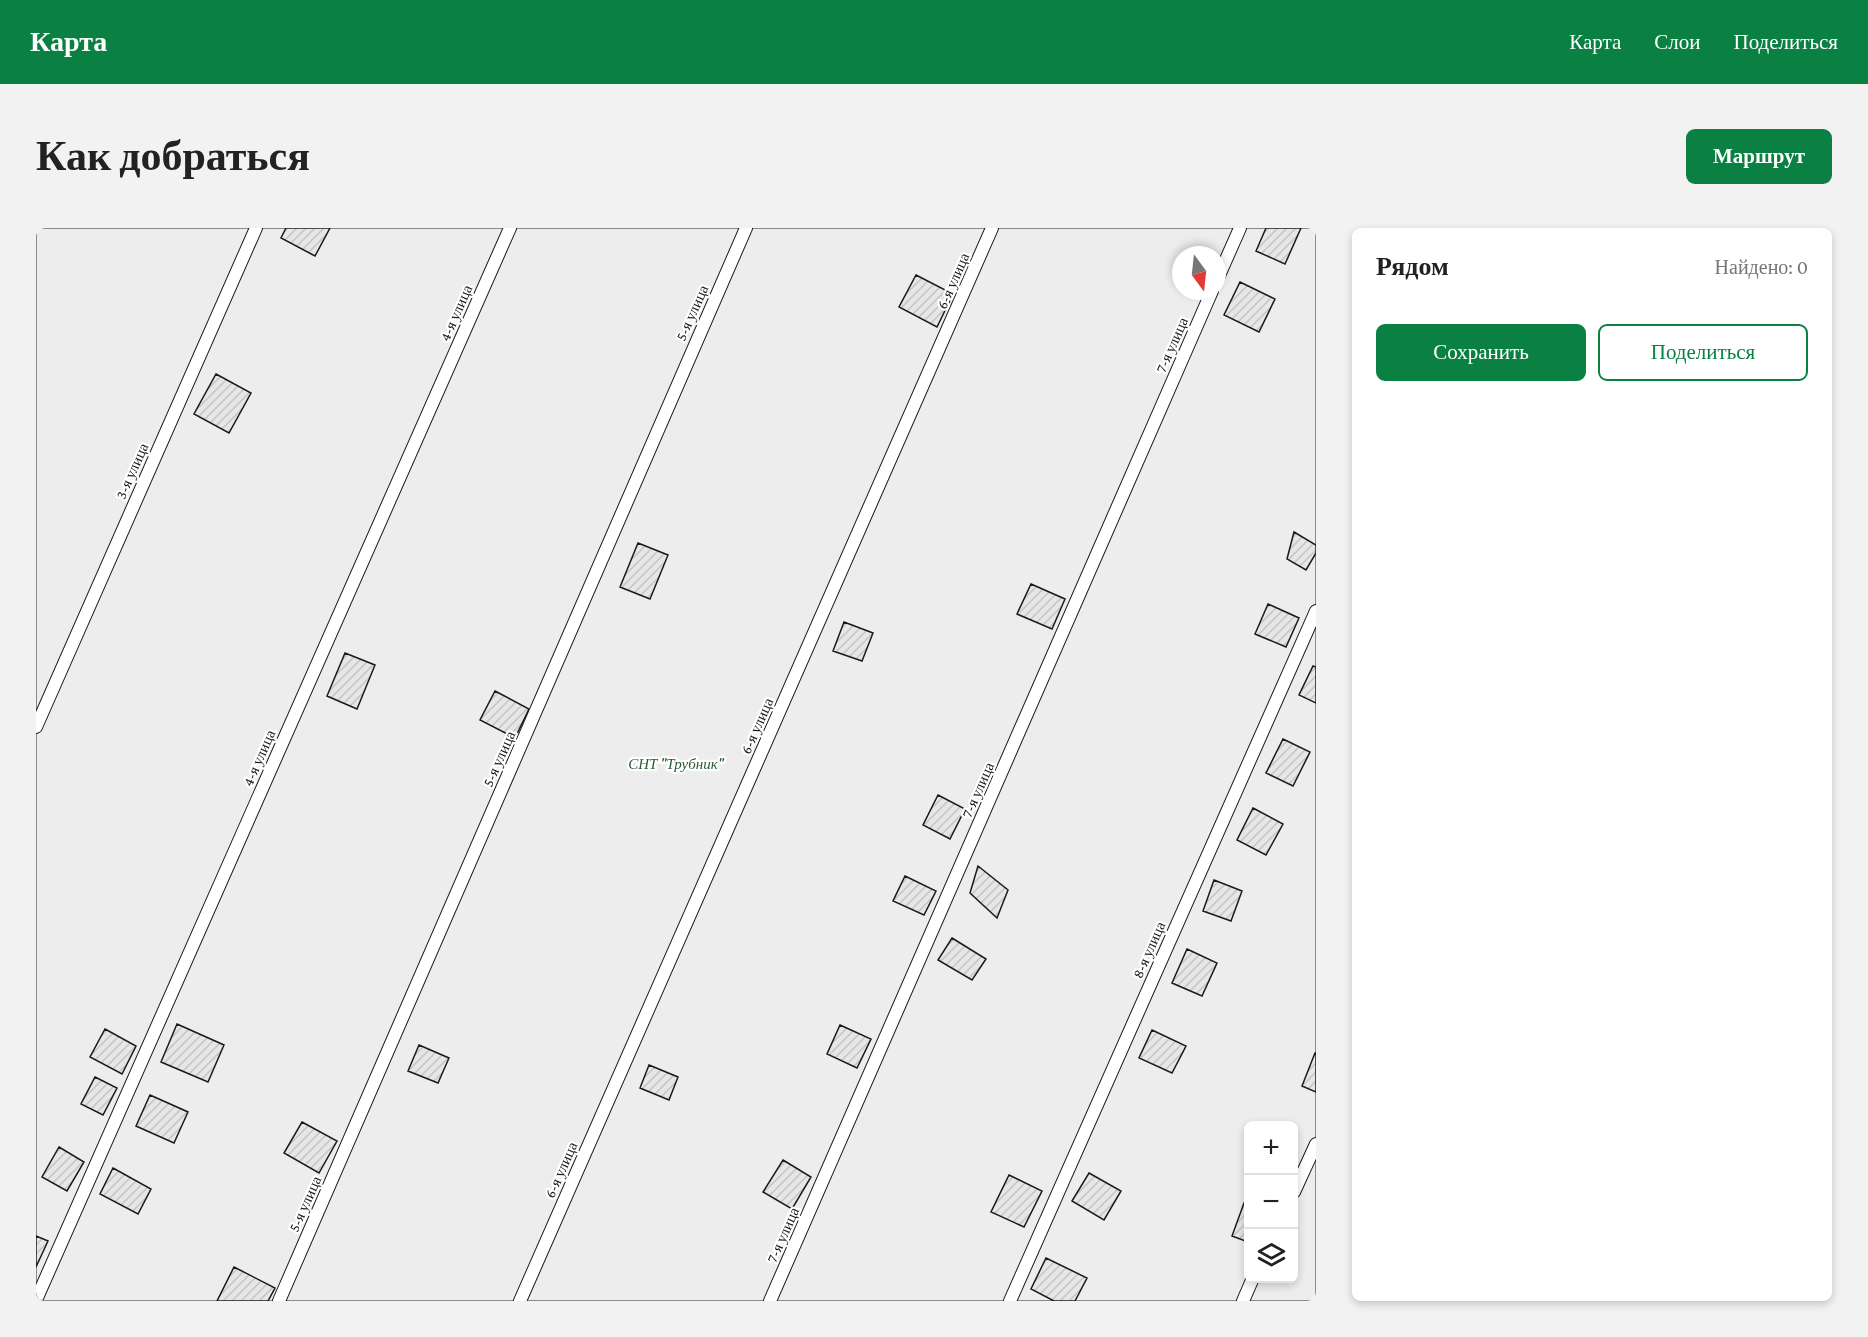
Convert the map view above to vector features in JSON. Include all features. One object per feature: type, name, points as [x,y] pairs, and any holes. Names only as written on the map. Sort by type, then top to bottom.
[{"type":"lane","name":"3-я улица","points":[[36,727],[256,228]]},
{"type":"lane","name":"4-я улица","points":[[36,1300],[510,228]]},
{"type":"lane","name":"5-я улица","points":[[279,1301],[746,228]]},
{"type":"lane","name":"6-я улица","points":[[520,1301],[992,228]]},
{"type":"lane","points":[[1226,260],[1240,228]]},
{"type":"lane","name":"7-я улица","points":[[770,1301],[1208,300]]},
{"type":"lane","name":"8-я улица","points":[[1010,1301],[1316,611]]},
{"type":"lane","points":[[1298,1182],[1316,1144]]},
{"type":"lane","points":[[1243,1301],[1251,1283]]},
{"type":"shaded area","name":"СНТ \"Трубник\"","points":[[36,228],[1316,228],[1316,1301],[36,1301]]},
{"type":"building","points":[[286,228],[330,228],[315,256],[281,238]]},
{"type":"building","points":[[1266,228],[1301,228],[1285,264],[1256,251]]},
{"type":"building","points":[[916,275],[953,294],[937,327],[899,307]]},
{"type":"building","points":[[1240,282],[1275,299],[1259,332],[1224,315]]},
{"type":"building","points":[[216,374],[251,393],[229,433],[194,414]]},
{"type":"building","points":[[1294,532],[1316,545],[1316,553],[1306,570],[1287,559]]},
{"type":"building","points":[[638,543],[668,555],[650,599],[620,587]]},
{"type":"building","points":[[1031,584],[1065,599],[1052,629],[1017,614]]},
{"type":"building","points":[[1268,604],[1299,618],[1286,647],[1255,634]]},
{"type":"building","points":[[844,622],[873,633],[862,661],[833,651]]},
{"type":"building","points":[[345,653],[375,665],[357,709],[327,696]]},
{"type":"building","points":[[1313,666],[1316,667],[1316,703],[1299,695]]},
{"type":"building","points":[[495,691],[529,709],[515,738],[480,720]]},
{"type":"building","points":[[1283,739],[1310,752],[1293,786],[1266,773]]},
{"type":"building","points":[[938,795],[965,809],[950,839],[923,825]]},
{"type":"building","points":[[1253,808],[1283,824],[1266,855],[1237,840]]},
{"type":"building","points":[[978,866],[1008,890],[997,918],[970,893]]},
{"type":"building","points":[[905,876],[936,891],[924,915],[893,901]]},
{"type":"building","points":[[1214,880],[1242,891],[1231,921],[1203,911]]},
{"type":"building","points":[[952,938],[986,959],[972,980],[938,960]]},
{"type":"building","points":[[1187,949],[1217,963],[1202,996],[1172,983]]},
{"type":"building","points":[[177,1024],[224,1045],[208,1082],[161,1062]]},
{"type":"building","points":[[840,1025],[871,1039],[857,1068],[827,1054]]},
{"type":"building","points":[[105,1029],[136,1046],[122,1074],[90,1057]]},
{"type":"building","points":[[1152,1030],[1186,1046],[1172,1073],[1139,1058]]},
{"type":"building","points":[[419,1045],[449,1058],[438,1083],[408,1071]]},
{"type":"building","points":[[1316,1053],[1316,1092],[1302,1086]]},
{"type":"building","points":[[649,1065],[678,1077],[669,1100],[640,1088]]},
{"type":"building","points":[[95,1077],[117,1088],[103,1115],[81,1104]]},
{"type":"building","points":[[150,1095],[188,1112],[174,1143],[136,1126]]},
{"type":"building","points":[[302,1122],[337,1141],[319,1173],[284,1153]]},
{"type":"building","points":[[59,1147],[84,1162],[67,1191],[42,1177]]},
{"type":"building","points":[[783,1160],[811,1177],[792,1209],[763,1192]]},
{"type":"building","points":[[113,1168],[151,1189],[138,1214],[100,1194]]},
{"type":"building","points":[[1089,1173],[1121,1191],[1104,1220],[1072,1201]]},
{"type":"building","points":[[1009,1175],[1042,1191],[1024,1227],[991,1212]]},
{"type":"building","points":[[1244,1203],[1244,1240],[1232,1236]]},
{"type":"building","points":[[36,1236],[48,1241],[36,1267]]},
{"type":"building","points":[[1046,1258],[1087,1278],[1075,1301],[1054,1301],[1031,1289]]},
{"type":"building","points":[[234,1267],[275,1288],[268,1301],[217,1301]]}]
